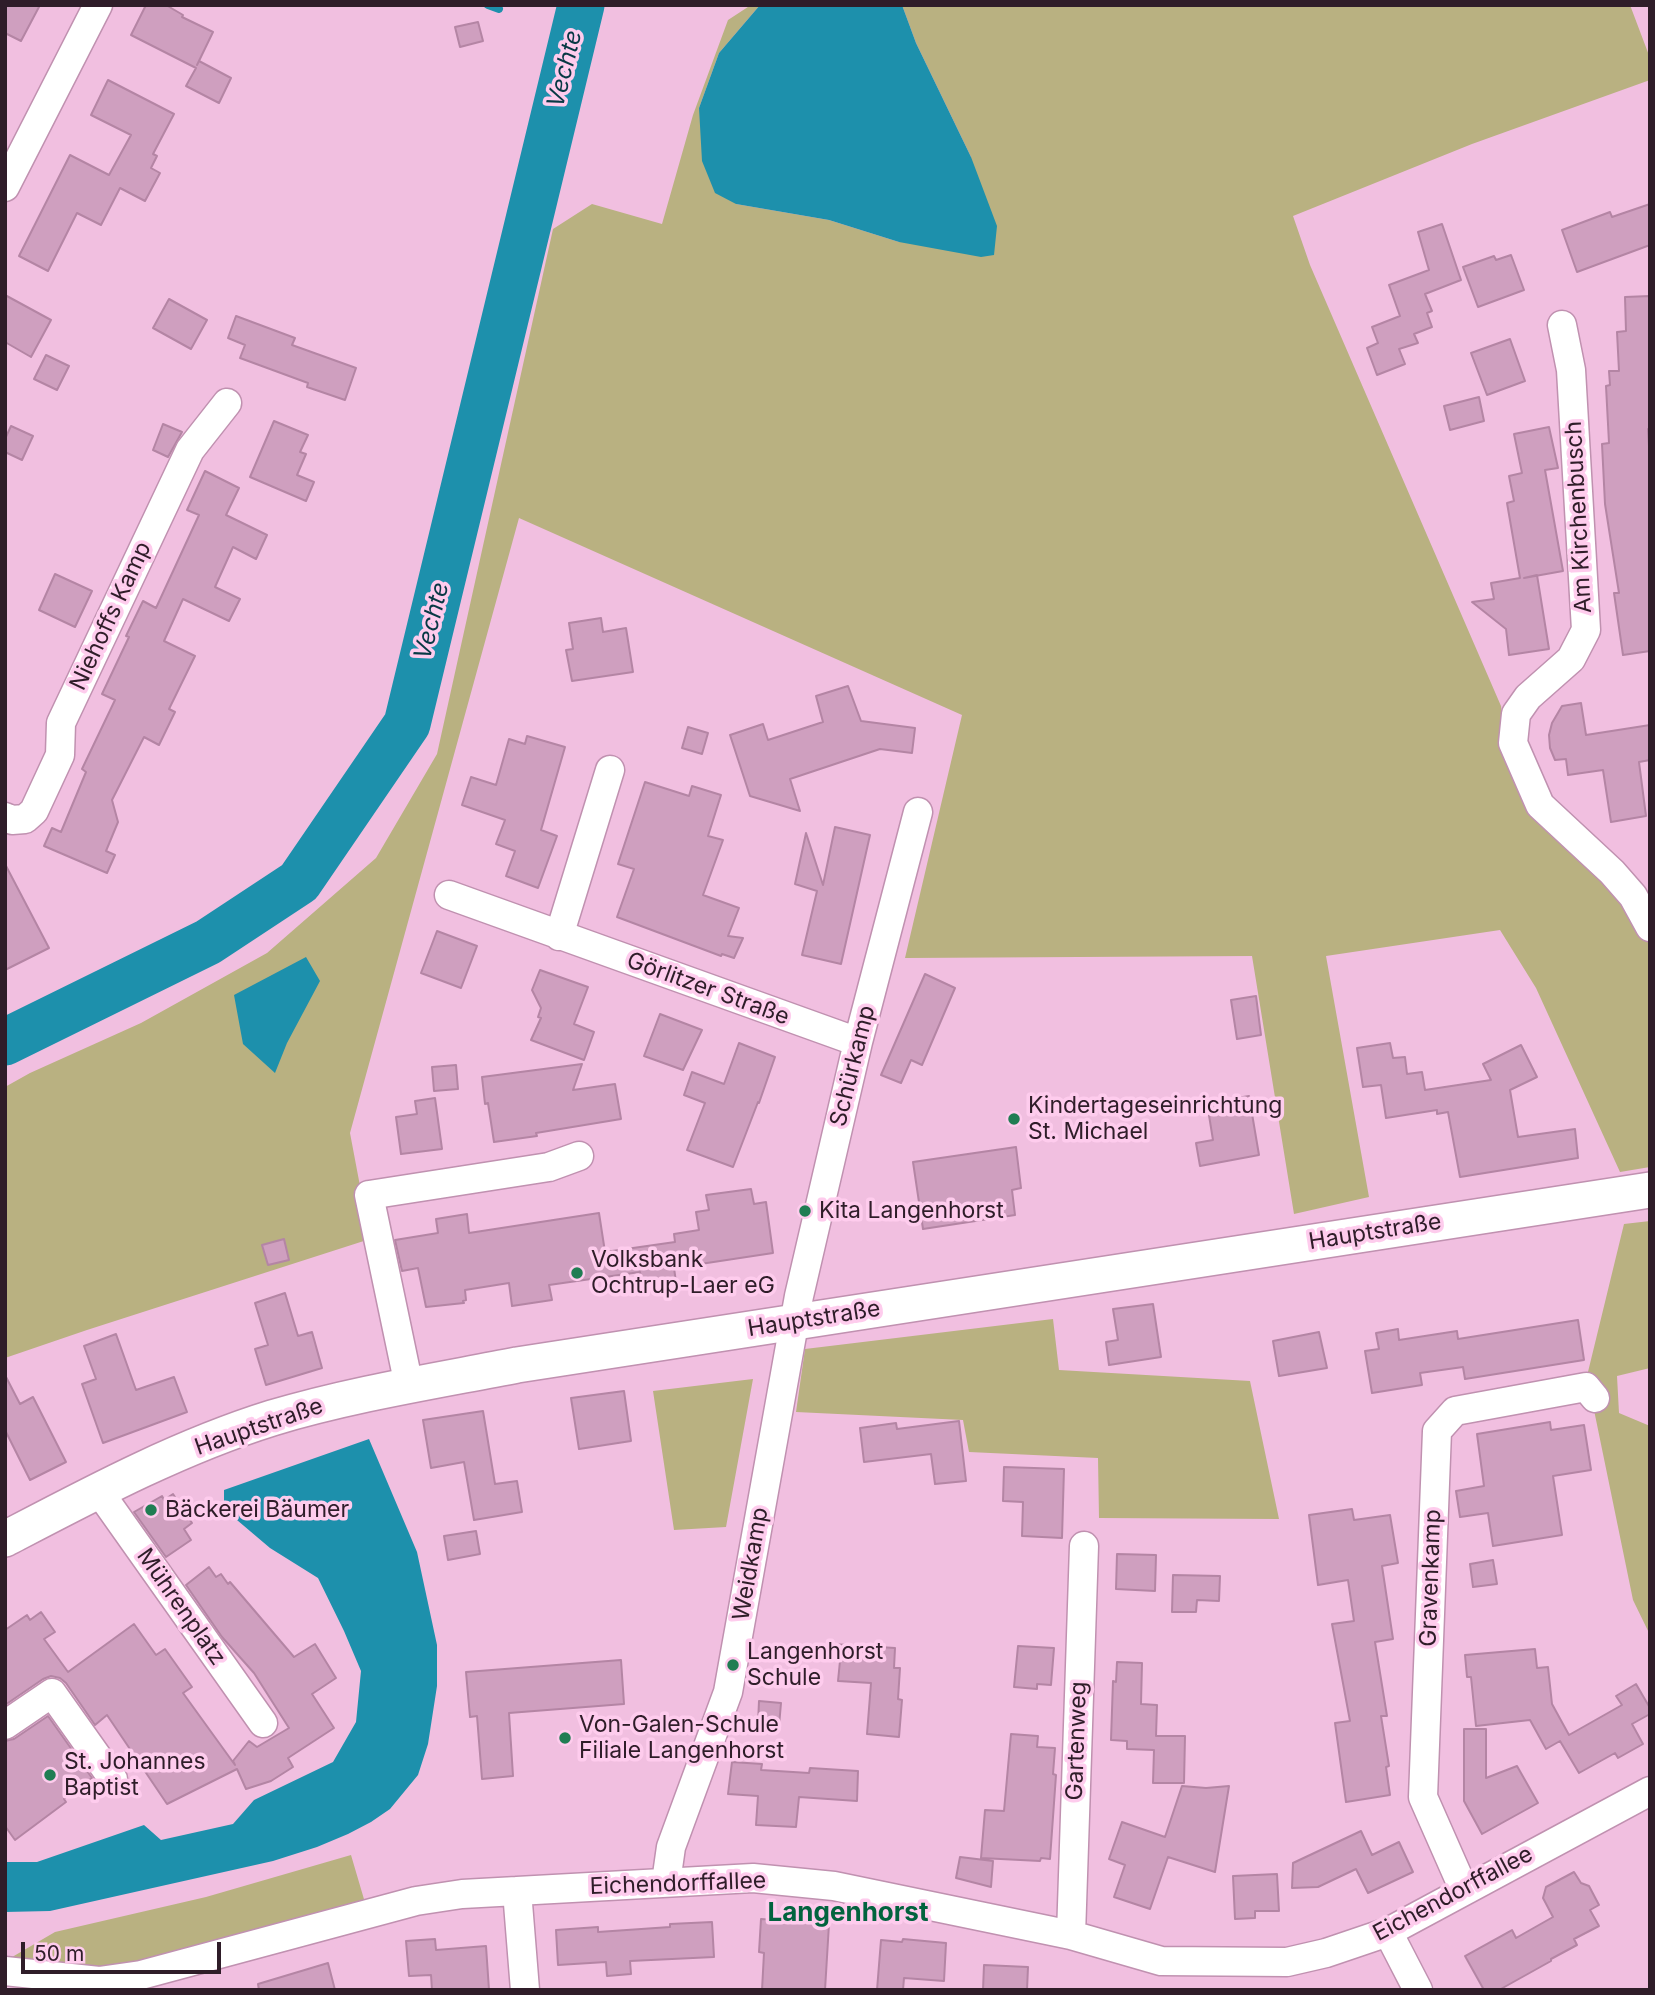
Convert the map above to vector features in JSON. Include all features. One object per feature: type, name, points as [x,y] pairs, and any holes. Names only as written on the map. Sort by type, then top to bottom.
[{"type":"main road","name":"Hauptstraße","points":[[5,1539],[98,1490],[202,1444],[271,1418],[362,1395],[517,1365],[1650,1190]]},
{"type":"street","points":[[5,187],[98,5]]},
{"type":"street","name":"Am Kirchenbusch","points":[[1562,325],[1571,370],[1586,630],[1571,659],[1528,697],[1516,714],[1513,743],[1540,805],[1612,872],[1633,896],[1650,927]]},
{"type":"street","name":"Niehoffs Kamp","points":[[5,817],[12,820],[24,819],[34,811],[60,755],[61,723],[184,462],[190,450],[228,403]]},
{"type":"street","points":[[559,936],[610,770]]},
{"type":"street","name":"Schürkamp","points":[[793,1322],[858,1042],[918,813]]},
{"type":"street","name":"Görlitzer Straße","points":[[449,895],[858,1042]]},
{"type":"street","points":[[410,1386],[369,1195],[549,1167],[579,1156]]},
{"type":"street","name":"Weidkamp","points":[[666,1882],[671,1847],[728,1692],[793,1322]]},
{"type":"street","name":"Gravenkamp","points":[[1464,1890],[1423,1797],[1437,1430],[1455,1411],[1586,1387],[1595,1398]]},
{"type":"street","name":"Mührenplatz","points":[[98,1490],[263,1723]]},
{"type":"street","name":"Gartenweg","points":[[1071,1935],[1084,1546]]},
{"type":"street","points":[[5,1726],[52,1693],[113,1779]]},
{"type":"street","name":"Eichendorffallee","points":[[5,1971],[99,1986],[416,1901],[463,1894],[753,1878],[834,1886],[1071,1935],[1161,1961],[1287,1962],[1326,1953],[1388,1932],[1650,1791]]},
{"type":"street","points":[[517,1891],[525,1990]]},
{"type":"street","points":[[1388,1932],[1418,1990]]},
{"type":"shaded area","points":[[751,5],[760,5],[719,53],[699,108],[736,204],[829,220],[899,242],[971,157],[916,43],[902,5],[1630,5],[1650,58],[1650,80],[1472,144],[1293,216],[1310,265],[1501,706],[1506,747],[1533,817],[1650,900],[1650,1167],[1620,1172],[1536,988],[1500,930],[1326,956],[1369,1197],[1294,1214],[1252,956],[905,958],[962,715],[519,518],[350,1133],[370,1239],[5,1358],[5,1087],[141,1023],[267,953],[376,858],[437,754],[553,229],[592,204],[662,224],[693,115],[728,20]]},
{"type":"shaded area","points":[[1650,1221],[1650,1368],[1617,1376],[1619,1413],[1650,1426],[1650,1635],[1633,1600],[1587,1376],[1624,1224]]},
{"type":"shaded area","points":[[1053,1319],[1059,1370],[1250,1381],[1279,1519],[1099,1518],[1098,1458],[969,1452],[963,1420],[796,1412],[805,1349]]},
{"type":"shaded area","points":[[753,1379],[726,1527],[674,1530],[653,1391]]},
{"type":"shaded area","points":[[351,1855],[366,1906],[98,1973],[7,1960],[55,1932],[206,1897]]},
{"type":"water","points":[[760,5],[902,5],[916,43],[971,157],[997,226],[994,255],[981,257],[899,242],[829,220],[736,204],[715,193],[702,161],[699,108],[719,53]]},
{"type":"water","points":[[306,957],[320,981],[287,1043],[275,1073],[243,1044],[234,995]]},
{"type":"water","points":[[369,1439],[417,1552],[437,1645],[437,1686],[428,1744],[418,1775],[390,1809],[348,1834],[317,1847],[273,1861],[50,1911],[5,1912],[5,1862],[37,1862],[144,1825],[161,1840],[233,1824],[254,1800],[333,1762],[356,1722],[361,1671],[318,1578],[270,1548],[224,1509],[224,1490]]},
{"type":"building","points":[[5,5],[40,5],[21,41],[5,33]]},
{"type":"building","points":[[146,5],[166,5],[183,15],[182,17],[213,32],[197,65],[199,61],[231,78],[219,103],[186,86],[196,68],[131,35]]},
{"type":"building","points":[[478,22],[483,41],[460,47],[455,27]]},
{"type":"building","points":[[108,80],[174,114],[153,154],[157,156],[151,168],[160,173],[145,201],[120,188],[101,225],[77,213],[48,271],[19,256],[70,155],[109,175],[131,135],[91,115]]},
{"type":"building","points":[[1650,204],[1650,245],[1577,272],[1562,230],[1610,212],[1612,217]]},
{"type":"building","points":[[1442,224],[1461,280],[1425,294],[1432,311],[1427,313],[1432,327],[1414,334],[1418,343],[1399,349],[1405,364],[1377,375],[1367,348],[1378,343],[1372,327],[1400,316],[1389,285],[1429,270],[1418,232]]},
{"type":"building","points":[[1511,255],[1524,290],[1478,307],[1463,267],[1494,256],[1496,260]]},
{"type":"building","points":[[5,295],[51,320],[31,357],[5,342]]},
{"type":"building","points":[[1650,296],[1650,651],[1623,655],[1614,593],[1619,593],[1605,504],[1602,444],[1609,443],[1606,386],[1610,385],[1609,371],[1619,371],[1617,332],[1626,331],[1625,297]]},
{"type":"building","points":[[169,299],[207,320],[191,349],[153,328]]},
{"type":"building","points":[[236,316],[295,338],[292,345],[356,368],[345,400],[240,358],[245,345],[228,338]]},
{"type":"building","points":[[1510,339],[1525,381],[1487,395],[1471,353]]},
{"type":"building","points":[[46,355],[69,366],[57,390],[34,379]]},
{"type":"building","points":[[1479,397],[1484,421],[1450,430],[1444,406]]},
{"type":"building","points":[[274,421],[308,435],[300,452],[306,454],[297,475],[314,482],[306,501],[250,477]]},
{"type":"building","points":[[163,424],[182,432],[168,457],[153,450]]},
{"type":"building","points":[[11,426],[33,436],[22,460],[5,452],[5,439]]},
{"type":"building","points":[[1549,427],[1558,468],[1545,470],[1563,571],[1537,576],[1549,649],[1509,655],[1506,629],[1472,602],[1494,599],[1491,583],[1520,578],[1507,503],[1514,501],[1509,476],[1522,473],[1514,434]]},
{"type":"building","points":[[205,471],[239,488],[226,515],[267,535],[256,559],[233,547],[215,587],[240,599],[229,621],[183,599],[164,641],[195,656],[169,709],[175,712],[159,745],[144,737],[112,800],[118,822],[106,851],[115,855],[107,873],[44,846],[52,828],[61,832],[86,772],[82,769],[115,700],[102,694],[129,637],[126,636],[143,601],[156,608],[199,515],[187,510]]},
{"type":"building","points":[[55,574],[92,591],[75,627],[39,610]]},
{"type":"building","points":[[601,618],[603,632],[626,628],[633,672],[572,681],[566,650],[573,649],[569,623]]},
{"type":"building","points":[[848,686],[861,721],[915,728],[912,753],[880,749],[790,779],[800,811],[750,796],[730,735],[763,724],[768,740],[823,722],[816,696]]},
{"type":"building","points":[[1581,703],[1586,735],[1650,725],[1650,760],[1639,762],[1646,816],[1611,822],[1603,770],[1568,775],[1566,759],[1555,760],[1550,748],[1552,723],[1562,706]]},
{"type":"building","points":[[688,727],[708,733],[702,754],[682,748]]},
{"type":"building","points":[[527,736],[565,747],[541,830],[557,836],[538,888],[506,876],[515,851],[496,844],[505,820],[462,805],[471,777],[496,785],[509,739],[525,744]]},
{"type":"building","points":[[645,782],[689,796],[692,786],[721,795],[708,836],[723,840],[703,895],[739,908],[728,936],[743,938],[734,958],[722,954],[721,956],[617,917],[634,869],[618,864]]},
{"type":"building","points":[[835,827],[870,835],[841,964],[802,955],[817,891],[795,884],[806,833],[823,885]]},
{"type":"building","points":[[5,864],[49,948],[5,970]]},
{"type":"building","points":[[437,931],[477,946],[461,988],[421,973]]},
{"type":"building","points":[[540,970],[588,987],[574,1024],[594,1032],[584,1060],[531,1040],[541,1018],[538,1017],[541,1008],[532,990]]},
{"type":"building","points":[[925,974],[955,988],[922,1065],[911,1060],[901,1083],[881,1075]]},
{"type":"building","points":[[1256,996],[1261,1035],[1237,1039],[1231,1000]]},
{"type":"building","points":[[660,1014],[702,1030],[683,1070],[644,1056]]},
{"type":"building","points":[[739,1043],[775,1057],[733,1167],[687,1150],[705,1103],[684,1095],[692,1072],[724,1084]]},
{"type":"building","points":[[1390,1043],[1393,1058],[1405,1057],[1407,1074],[1422,1072],[1425,1090],[1491,1080],[1483,1064],[1521,1045],[1537,1077],[1510,1090],[1518,1137],[1575,1129],[1578,1158],[1460,1177],[1448,1112],[1437,1114],[1437,1110],[1386,1118],[1381,1085],[1363,1087],[1357,1048]]},
{"type":"building","points":[[582,1064],[573,1090],[615,1084],[621,1119],[494,1142],[482,1077]]},
{"type":"building","points":[[456,1065],[458,1089],[434,1091],[432,1067]]},
{"type":"building","points":[[1249,1096],[1259,1155],[1200,1166],[1196,1143],[1213,1140],[1207,1103]]},
{"type":"building","points":[[435,1098],[442,1149],[401,1154],[396,1117],[417,1114],[415,1101]]},
{"type":"building","points":[[1016,1147],[1021,1188],[1012,1190],[1015,1215],[923,1229],[913,1162]]},
{"type":"building","points":[[751,1189],[754,1204],[766,1202],[773,1253],[674,1268],[676,1282],[642,1287],[640,1272],[549,1285],[552,1300],[512,1306],[509,1283],[465,1290],[464,1303],[426,1307],[418,1268],[402,1271],[395,1240],[438,1233],[436,1219],[467,1214],[469,1233],[599,1213],[605,1252],[675,1242],[674,1234],[699,1230],[696,1212],[709,1210],[706,1195]]},
{"type":"building","points":[[284,1239],[289,1260],[268,1265],[262,1245]]},
{"type":"building","points":[[285,1293],[298,1336],[312,1332],[322,1368],[266,1385],[255,1349],[268,1345],[255,1303]]},
{"type":"building","points":[[1153,1304],[1161,1357],[1109,1365],[1106,1342],[1118,1340],[1113,1309]]},
{"type":"building","points":[[1578,1320],[1584,1360],[1465,1379],[1463,1367],[1420,1373],[1422,1385],[1372,1393],[1365,1351],[1379,1349],[1376,1333],[1398,1329],[1399,1340],[1457,1331],[1458,1339]]},
{"type":"building","points":[[1319,1332],[1327,1368],[1279,1376],[1273,1341]]},
{"type":"building","points":[[116,1334],[136,1390],[174,1377],[187,1412],[103,1443],[82,1384],[96,1379],[84,1346]]},
{"type":"building","points":[[5,1375],[20,1404],[33,1397],[66,1462],[30,1480],[5,1430]]},
{"type":"building","points":[[624,1391],[631,1441],[579,1449],[571,1398]]},
{"type":"building","points":[[483,1411],[495,1484],[517,1481],[522,1512],[474,1520],[464,1462],[431,1468],[423,1420]]},
{"type":"building","points":[[959,1421],[966,1481],[935,1484],[931,1454],[864,1462],[860,1428],[896,1423],[897,1429]]},
{"type":"building","points":[[1550,1422],[1551,1430],[1584,1425],[1591,1470],[1553,1476],[1562,1535],[1493,1546],[1488,1513],[1460,1517],[1456,1491],[1484,1486],[1477,1434]]},
{"type":"building","points":[[1004,1467],[1064,1469],[1062,1538],[1022,1536],[1023,1502],[1003,1501]]},
{"type":"building","points":[[173,1494],[192,1523],[184,1529],[191,1540],[166,1557],[134,1512],[162,1496],[164,1500]]},
{"type":"building","points":[[1352,1509],[1354,1520],[1390,1515],[1398,1563],[1382,1566],[1393,1639],[1375,1642],[1387,1716],[1381,1716],[1389,1766],[1386,1767],[1390,1795],[1346,1802],[1335,1723],[1350,1721],[1332,1624],[1354,1621],[1348,1580],[1318,1585],[1309,1515]]},
{"type":"building","points":[[476,1531],[480,1554],[448,1560],[444,1536]]},
{"type":"building","points":[[1117,1554],[1156,1555],[1155,1591],[1116,1589]]},
{"type":"building","points":[[1493,1560],[1497,1584],[1473,1587],[1470,1564]]},
{"type":"building","points":[[209,1567],[216,1577],[221,1574],[228,1584],[230,1582],[294,1657],[315,1644],[336,1678],[312,1694],[334,1728],[288,1758],[293,1767],[271,1781],[246,1789],[237,1769],[167,1804],[107,1715],[95,1725],[60,1678],[51,1676],[43,1679],[5,1705],[5,1630],[27,1615],[30,1620],[41,1612],[55,1632],[44,1639],[68,1672],[134,1624],[156,1655],[165,1649],[192,1687],[183,1693],[235,1765],[233,1761],[249,1741],[257,1747],[289,1728],[254,1673],[222,1637],[186,1585]]},
{"type":"building","points":[[1173,1575],[1220,1576],[1219,1601],[1197,1600],[1196,1612],[1172,1612]]},
{"type":"building","points":[[832,1644],[895,1648],[894,1668],[900,1668],[898,1699],[902,1700],[899,1737],[867,1734],[871,1683],[838,1681],[840,1661]]},
{"type":"building","points":[[1018,1646],[1054,1648],[1051,1685],[1037,1684],[1037,1689],[1014,1687]]},
{"type":"building","points":[[1535,1649],[1537,1668],[1548,1667],[1552,1704],[1569,1735],[1622,1705],[1616,1696],[1636,1684],[1650,1708],[1650,1714],[1632,1724],[1643,1744],[1618,1758],[1615,1753],[1579,1773],[1560,1741],[1546,1749],[1530,1720],[1476,1726],[1471,1677],[1467,1677],[1465,1655]]},
{"type":"building","points":[[621,1660],[624,1704],[509,1713],[513,1776],[482,1779],[477,1716],[470,1717],[466,1672]]},
{"type":"building","points":[[1117,1662],[1142,1663],[1141,1704],[1157,1705],[1156,1736],[1185,1736],[1184,1783],[1153,1783],[1154,1750],[1127,1749],[1127,1741],[1111,1740],[1113,1681],[1116,1682]]},
{"type":"building","points":[[759,1701],[781,1703],[779,1726],[758,1724]]},
{"type":"building","name":"St. Johannes Baptist","points":[[48,1716],[92,1778],[66,1797],[66,1802],[15,1840],[5,1826],[5,1741],[14,1739]]},
{"type":"building","points":[[1464,1729],[1486,1729],[1486,1778],[1517,1766],[1538,1803],[1482,1834],[1464,1801]]},
{"type":"building","points":[[1011,1734],[1038,1736],[1037,1747],[1055,1748],[1053,1774],[1056,1775],[1050,1859],[1041,1858],[1040,1861],[981,1858],[985,1810],[1004,1811]]},
{"type":"building","points":[[732,1762],[762,1764],[761,1770],[809,1773],[810,1768],[858,1771],[857,1801],[799,1797],[796,1827],[756,1825],[758,1796],[728,1794]]},
{"type":"building","points":[[1182,1786],[1229,1786],[1215,1872],[1168,1857],[1150,1909],[1114,1897],[1125,1865],[1109,1859],[1122,1822],[1165,1837]]},
{"type":"building","points":[[1361,1831],[1372,1855],[1399,1842],[1413,1872],[1368,1893],[1356,1869],[1318,1887],[1292,1888],[1293,1863]]},
{"type":"building","points":[[960,1857],[993,1861],[991,1887],[956,1878]]},
{"type":"building","points":[[1574,1872],[1581,1883],[1589,1886],[1599,1905],[1590,1910],[1599,1926],[1574,1939],[1577,1945],[1499,1990],[1484,1990],[1465,1956],[1512,1930],[1516,1938],[1553,1917],[1543,1898],[1546,1887]]},
{"type":"building","points":[[1277,1874],[1279,1911],[1255,1911],[1255,1918],[1235,1919],[1233,1876]]},
{"type":"building","points":[[761,1919],[829,1924],[825,1990],[762,1990],[764,1953],[759,1952]]},
{"type":"building","points":[[712,1922],[714,1957],[630,1961],[631,1974],[607,1976],[606,1962],[558,1965],[556,1930],[598,1927],[598,1932]]},
{"type":"building","points":[[435,1939],[436,1950],[486,1946],[489,1990],[432,1990],[431,1975],[409,1976],[406,1941]]},
{"type":"building","points":[[903,1939],[946,1943],[944,1981],[904,1978],[903,1990],[877,1990],[881,1940],[902,1942]]},
{"type":"building","points":[[328,1963],[335,1990],[259,1990],[258,1984]]},
{"type":"building","points":[[984,1965],[1028,1967],[1027,1990],[983,1990]]},
{"type":"waterway","points":[[488,5],[499,9]]},
{"type":"waterway","name":"Vechte","points":[[5,1042],[208,942],[299,882],[407,724],[581,5]]},
{"type":"place","name":"Kindertageseinrichtung St. Michael","points":[[1014,1119]]},
{"type":"place","name":"Kita Langenhorst","points":[[805,1211]]},
{"type":"place","name":"Volksbank Ochtrup-Laer eG","points":[[577,1273]]},
{"type":"place","name":"Bäckerei Bäumer","points":[[151,1510]]},
{"type":"place","name":"Langenhorst Schule","points":[[733,1665]]},
{"type":"place","name":"Von-Galen-Schule Filiale Langenhorst","points":[[565,1738]]},
{"type":"place","name":"St. Johannes Baptist","points":[[50,1775]]},
{"type":"district","name":"Langenhorst","points":[[848,1913]]}]
